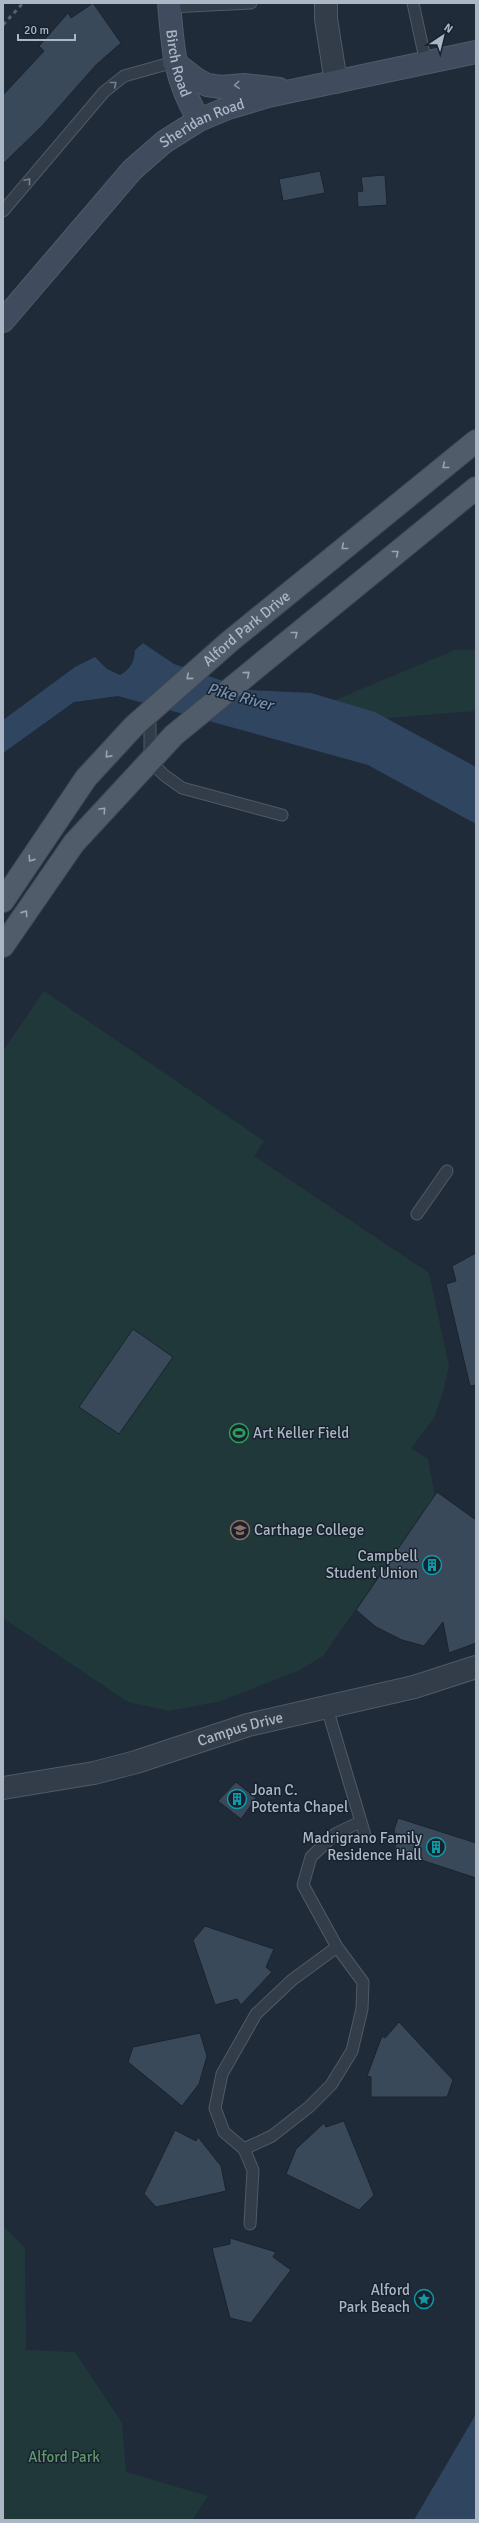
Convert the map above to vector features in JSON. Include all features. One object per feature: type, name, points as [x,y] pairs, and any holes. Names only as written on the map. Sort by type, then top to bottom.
[{"type":"main road","name":"Alford Park Drive","points":[[3,901],[86,778],[134,726],[228,642],[476,441]]},
{"type":"main road","points":[[3,946],[74,843],[174,734],[476,488]]},
{"type":"street","points":[[326,3],[326,19],[336,82]]},
{"type":"street","name":"Birch Road","points":[[170,5],[174,62],[185,97],[198,120]]},
{"type":"street","name":"Sheridan Road","points":[[3,321],[132,170],[164,142],[198,120],[228,108],[290,91],[476,52]]},
{"type":"street","points":[[174,62],[196,79],[207,85],[222,87],[244,85],[290,91]]},
{"type":"street","name":"Campus Drive","points":[[3,1788],[122,1766],[248,1725],[414,1687],[476,1667]]},
{"type":"lane","points":[[170,5],[251,3]]},
{"type":"lane","points":[[413,3],[426,63]]},
{"type":"lane","points":[[3,211],[104,92],[124,76],[174,62]]},
{"type":"lane","points":[[150,711],[150,761],[164,775],[182,788],[282,815]]},
{"type":"lane","points":[[417,1214],[447,1171]]},
{"type":"lane","points":[[327,1708],[365,1835]]},
{"type":"lane","points":[[244,2149],[272,2136],[310,2107],[331,2085],[352,2051],[362,2009],[363,1982],[337,1947],[303,1885],[311,1857],[335,1834],[360,1822]]},
{"type":"lane","points":[[250,2224],[253,2170],[244,2149],[224,2132],[215,2108],[222,2074],[256,2014],[292,1980],[337,1947]]},
{"type":"green space","points":[[455,650],[476,650],[476,711],[387,718],[335,700]]},
{"type":"green space","name":"Art Keller Field","points":[[44,991],[264,1141],[254,1156],[429,1273],[449,1366],[443,1392],[434,1418],[411,1448],[428,1459],[435,1496],[323,1656],[300,1670],[221,1701],[170,1711],[128,1702],[3,1618],[3,1051]]},
{"type":"green space","name":"Alford Park","points":[[3,2226],[25,2248],[26,2350],[75,2352],[122,2423],[126,2472],[208,2496],[192,2520],[3,2520]]},
{"type":"water","name":"Pike River","points":[[143,643],[174,664],[249,690],[311,693],[375,712],[476,767],[476,824],[368,765],[118,696],[74,702],[3,753],[3,720],[75,667],[95,657],[107,669],[120,675],[124,673],[133,662],[135,650]]},
{"type":"water","points":[[476,2414],[476,2520],[414,2520]]},
{"type":"building","points":[[93,3],[121,43],[96,65],[43,125],[3,164],[3,95],[44,51],[39,46],[68,13],[71,18]]},
{"type":"building","points":[[320,171],[325,193],[283,201],[279,179]]},
{"type":"building","points":[[385,175],[387,205],[358,207],[357,192],[363,191],[361,177]]},
{"type":"building","points":[[476,1253],[476,1385],[470,1386],[446,1284],[456,1281],[452,1266]]},
{"type":"building","points":[[133,1329],[173,1357],[119,1434],[79,1407]]},
{"type":"building","name":"Campbell Student Union","points":[[437,1492],[476,1520],[476,1643],[449,1653],[443,1622],[424,1646],[402,1640],[376,1627],[356,1610]]},
{"type":"building","name":"Joan C. Potenta Chapel","points":[[236,1782],[256,1798],[241,1819],[218,1801]]},
{"type":"building","name":"Madrigrano Family Residence Hall","points":[[398,1818],[476,1843],[476,1878],[394,1851],[397,1840],[394,1830]]},
{"type":"building","points":[[205,1926],[274,1949],[266,1967],[272,1972],[241,2005],[237,1999],[215,2005],[193,1940]]},
{"type":"building","points":[[399,2022],[453,2080],[447,2097],[371,2097],[371,2077],[367,2076],[382,2036],[385,2038]]},
{"type":"building","points":[[200,2033],[207,2056],[199,2084],[182,2106],[128,2062],[133,2047]]},
{"type":"building","points":[[344,2121],[374,2195],[359,2210],[286,2174],[296,2149],[324,2123],[326,2127]]},
{"type":"building","points":[[175,2130],[196,2141],[198,2137],[221,2166],[226,2191],[156,2207],[144,2194]]},
{"type":"building","points":[[230,2238],[276,2252],[273,2257],[291,2270],[251,2323],[230,2318],[212,2248],[230,2244]]},
{"type":"railway","points":[[3,25],[23,3]]},
{"type":"place","name":"Art Keller Field","points":[[239,1433]]},
{"type":"place","name":"Carthage College","points":[[240,1530]]},
{"type":"place","name":"Campbell Student Union","points":[[432,1565]]},
{"type":"place","name":"Joan C. Potenta Chapel","points":[[237,1799]]},
{"type":"place","name":"Madrigrano Family Residence Hall","points":[[436,1847]]},
{"type":"place","name":"Alford Park Beach","points":[[424,2299]]}]
